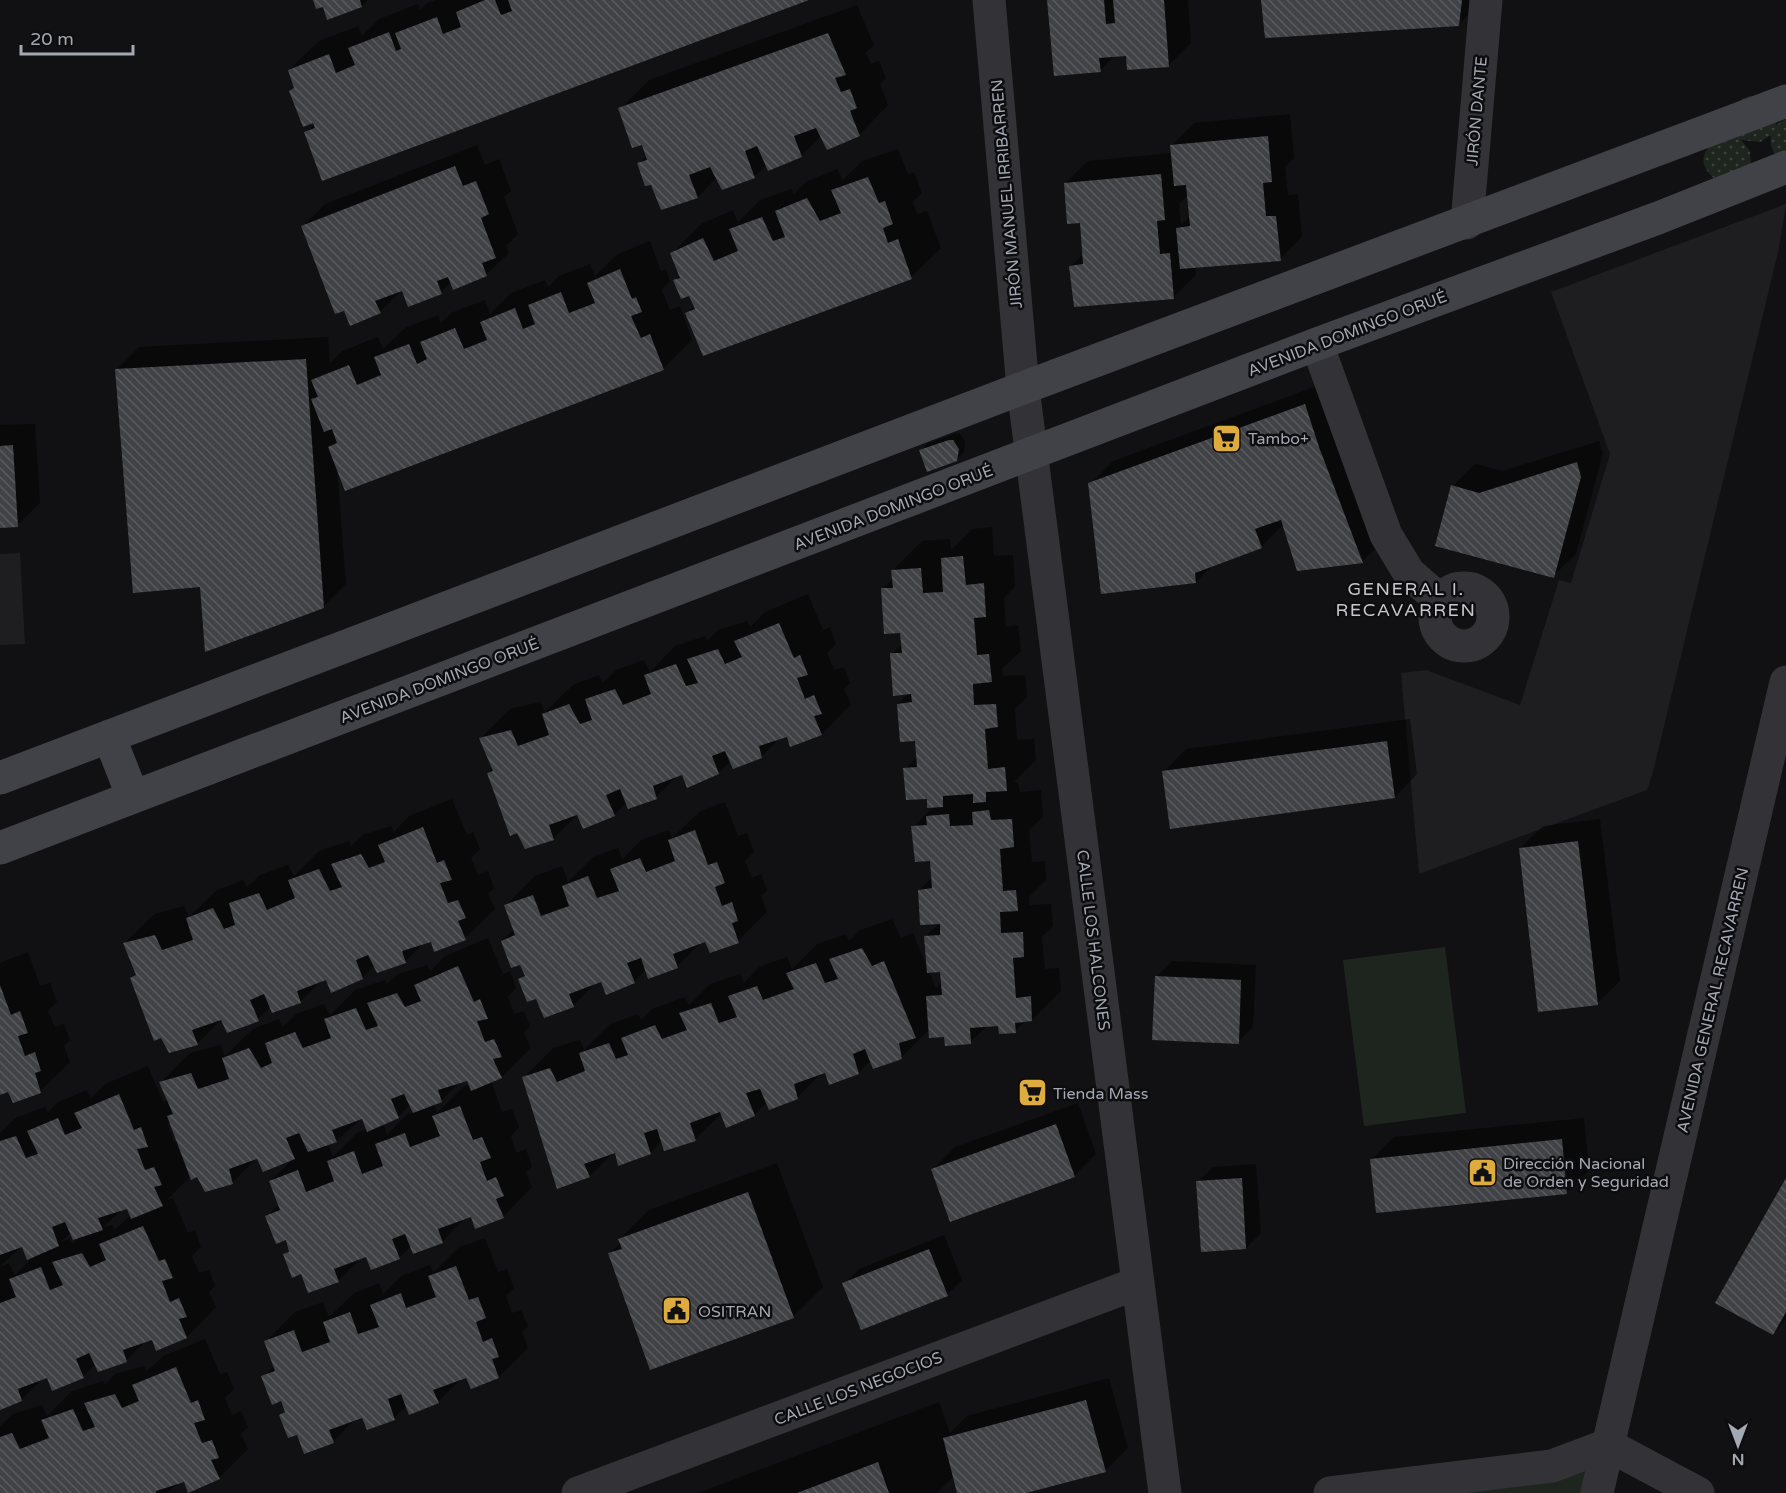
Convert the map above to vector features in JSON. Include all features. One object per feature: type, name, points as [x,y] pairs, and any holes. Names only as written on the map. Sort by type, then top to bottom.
[{"type":"main road","points":[[0,778],[1023,388],[1467,223],[1786,101]]},
{"type":"main road","name":"AVENIDA DOMINGO ORUÉ","points":[[0,848],[1317,344],[1658,218],[1786,167]]},
{"type":"main road","points":[[110,736],[133,797]]},
{"type":"street","name":"JIRÓN MANUEL IRRIBARREN","points":[[989,0],[1023,388]]},
{"type":"street","name":"JIRÓN DANTE","points":[[1467,223],[1486,0]]},
{"type":"street","points":[[1317,344],[1386,535],[1409,573],[1440,600]]},
{"type":"street","name":"CALLE LOS HALCONES","points":[[1023,388],[1165,1493]]},
{"type":"street","name":"AVENIDA GENERAL RECAVARREN","points":[[1597,1493],[1786,682]]},
{"type":"street","name":"CALLE LOS NEGOCIOS","points":[[578,1493],[1138,1283]]},
{"type":"street","points":[[1330,1493],[1552,1466],[1608,1445],[1698,1493]]},
{"type":"shaded area","points":[[1749,96],[1756,96],[1777,118],[1776,125],[1786,119],[1786,164],[1774,152],[1771,135],[1760,142],[1741,140],[1750,151],[1751,166],[1720,182],[1707,171],[1704,165],[1705,153],[1709,147],[1723,139],[1737,138],[1733,132],[1735,103]]},
{"type":"shaded area","points":[[1786,204],[1779,248],[1647,790],[1419,874],[1401,673],[1426,670],[1520,705],[1559,580],[1571,583],[1610,454],[1551,292]]},
{"type":"shaded area","points":[[20,553],[25,644],[0,645],[0,554]]},
{"type":"shaded area","points":[[1445,947],[1466,1113],[1364,1126],[1343,960]]},
{"type":"shaded area","points":[[1608,1445],[1591,1493],[1386,1493]]},
{"type":"building","points":[[313,0],[360,0],[362,7],[327,20],[323,7],[316,9]]},
{"type":"building","points":[[485,0],[495,0],[501,15],[512,11],[508,0],[809,0],[322,181],[304,132],[315,128],[313,123],[303,127],[289,91],[294,88],[288,70],[329,54],[336,73],[355,65],[348,48],[389,32],[396,51],[401,49],[395,33],[437,17],[443,34],[461,27],[456,12]]},
{"type":"building","points":[[1047,0],[1104,0],[1106,24],[1115,23],[1113,0],[1164,0],[1169,67],[1127,70],[1126,56],[1099,58],[1101,72],[1054,76]]},
{"type":"building","points":[[1261,0],[1462,0],[1459,26],[1265,38]]},
{"type":"building","points":[[828,33],[846,75],[835,78],[841,92],[850,89],[857,108],[850,111],[860,136],[827,150],[816,128],[794,136],[802,157],[768,171],[757,146],[745,151],[755,178],[722,190],[710,167],[689,175],[698,198],[661,210],[651,185],[645,186],[637,163],[647,160],[642,145],[632,148],[618,108]]},
{"type":"building","points":[[1268,136],[1272,182],[1263,183],[1266,216],[1276,216],[1281,261],[1180,269],[1176,228],[1190,226],[1186,185],[1174,186],[1170,145]]},
{"type":"building","points":[[455,166],[463,186],[476,181],[489,214],[481,218],[496,258],[482,263],[487,276],[453,290],[448,277],[437,281],[442,294],[408,307],[402,291],[375,301],[381,313],[350,326],[344,311],[335,314],[301,226]]},
{"type":"building","points":[[1161,174],[1165,220],[1157,221],[1160,254],[1170,253],[1174,299],[1074,307],[1069,266],[1083,264],[1080,223],[1067,224],[1064,183]]},
{"type":"building","points":[[868,177],[879,203],[885,201],[893,224],[883,228],[888,243],[898,239],[912,279],[703,356],[685,313],[695,309],[689,296],[681,299],[673,280],[680,278],[670,253],[703,238],[714,261],[738,251],[729,229],[762,217],[773,241],[785,237],[775,211],[807,198],[820,221],[841,213],[831,190]]},
{"type":"building","points":[[620,269],[632,299],[636,297],[642,312],[631,316],[641,338],[650,334],[664,370],[345,491],[328,447],[337,443],[332,429],[324,432],[311,399],[318,397],[311,380],[349,365],[357,385],[381,375],[374,357],[409,344],[417,364],[427,359],[420,342],[455,328],[464,349],[487,340],[480,322],[515,308],[523,329],[535,324],[528,305],[561,292],[569,313],[595,303],[587,283]]},
{"type":"building","points":[[306,359],[324,608],[205,652],[200,587],[133,593],[115,369]]},
{"type":"building","points":[[1305,404],[1363,563],[1297,571],[1281,520],[1255,529],[1262,548],[1195,573],[1196,583],[1101,594],[1088,483]]},
{"type":"building","points":[[953,440],[959,449],[957,461],[927,472],[919,450]]},
{"type":"building","points":[[13,445],[18,527],[0,528],[0,446]]},
{"type":"building","points":[[1577,462],[1581,477],[1554,578],[1435,546],[1451,485],[1479,493]]},
{"type":"building","points":[[963,556],[966,585],[984,583],[986,617],[974,618],[977,655],[989,654],[992,682],[973,684],[974,705],[996,704],[998,727],[985,729],[988,769],[1005,767],[1007,791],[986,792],[986,802],[973,803],[973,794],[943,796],[943,807],[927,808],[927,799],[906,800],[903,768],[917,767],[915,741],[900,742],[897,704],[912,702],[911,694],[893,696],[890,653],[902,653],[900,633],[884,634],[881,588],[893,588],[891,570],[921,568],[923,593],[943,592],[941,558]]},
{"type":"building","points":[[779,623],[794,658],[800,655],[808,675],[797,678],[805,699],[814,695],[822,714],[814,716],[822,735],[790,747],[787,737],[759,746],[762,758],[733,769],[725,751],[712,756],[719,774],[687,788],[682,775],[653,786],[657,799],[628,809],[620,789],[606,795],[615,816],[583,829],[577,815],[549,825],[554,840],[525,849],[517,833],[510,836],[487,773],[493,771],[479,738],[511,730],[518,746],[549,735],[542,714],[569,704],[580,724],[592,720],[585,699],[615,689],[623,705],[651,694],[644,675],[676,664],[686,686],[698,683],[687,659],[718,649],[725,664],[742,657],[734,641]]},
{"type":"building","points":[[1387,741],[1395,798],[1170,829],[1162,771]]},
{"type":"building","points":[[989,810],[991,820],[1012,819],[1014,847],[1000,849],[1003,891],[1016,890],[1018,911],[1000,912],[1001,933],[1023,932],[1024,957],[1013,958],[1016,998],[1031,996],[1032,1021],[1015,1023],[1016,1033],[999,1034],[998,1026],[970,1028],[971,1044],[945,1046],[944,1037],[929,1038],[926,996],[942,995],[940,972],[927,973],[924,936],[940,935],[940,924],[920,925],[918,890],[932,888],[930,861],[915,862],[911,826],[927,825],[926,816],[949,814],[950,826],[973,825],[972,812]]},
{"type":"building","points":[[423,827],[437,863],[444,860],[452,880],[440,883],[448,903],[458,900],[466,918],[458,921],[466,940],[434,952],[431,942],[402,951],[406,963],[377,973],[368,955],[356,960],[363,979],[331,993],[326,980],[297,991],[301,1003],[272,1013],[264,994],[250,1000],[259,1021],[227,1033],[221,1020],[192,1030],[198,1045],[169,1053],[161,1038],[154,1041],[130,978],[136,975],[123,943],[155,935],[162,950],[193,940],[186,918],[213,908],[224,929],[235,925],[229,903],[259,893],[267,910],[295,898],[288,880],[319,869],[330,891],[342,887],[331,864],[361,854],[369,868],[385,862],[378,845]]},
{"type":"building","points":[[695,830],[708,865],[717,862],[725,883],[715,887],[722,906],[732,902],[738,921],[732,923],[739,943],[710,953],[705,942],[673,954],[678,968],[648,979],[641,958],[627,963],[635,983],[606,995],[601,982],[569,994],[574,1007],[544,1018],[536,999],[527,1002],[518,979],[525,976],[520,965],[511,968],[501,941],[515,935],[504,905],[533,895],[541,916],[569,906],[562,886],[588,876],[597,898],[619,891],[610,869],[640,858],[646,872],[675,861],[668,840]]},
{"type":"building","points":[[1578,841],[1598,1005],[1538,1012],[1519,848]]},
{"type":"building","points":[[862,948],[872,966],[884,961],[916,1038],[899,1043],[902,1059],[873,1069],[865,1049],[853,1054],[859,1074],[829,1085],[825,1073],[794,1084],[798,1099],[769,1110],[760,1089],[746,1093],[755,1116],[726,1128],[720,1112],[690,1123],[696,1141],[664,1151],[657,1129],[644,1133],[651,1154],[618,1166],[615,1153],[584,1164],[590,1177],[557,1189],[522,1077],[550,1068],[557,1082],[585,1071],[579,1053],[609,1043],[616,1059],[628,1055],[621,1038],[655,1025],[662,1039],[687,1030],[679,1013],[711,1003],[719,1023],[737,1017],[728,996],[757,986],[763,1000],[794,989],[786,973],[816,963],[825,983],[838,979],[829,959]]},
{"type":"building","points":[[458,966],[474,1002],[480,999],[488,1019],[477,1021],[485,1042],[494,1039],[502,1057],[493,1059],[502,1078],[471,1091],[467,1081],[438,1090],[442,1102],[413,1113],[404,1094],[391,1099],[399,1118],[367,1132],[362,1119],[332,1130],[337,1142],[308,1152],[299,1133],[286,1138],[295,1159],[263,1172],[257,1159],[229,1169],[233,1184],[205,1192],[197,1177],[191,1180],[167,1116],[173,1114],[159,1082],[191,1073],[198,1089],[229,1079],[222,1058],[249,1048],[261,1068],[272,1063],[265,1043],[295,1032],[303,1048],[331,1038],[324,1019],[356,1008],[366,1030],[378,1026],[367,1003],[397,993],[405,1007],[421,1001],[414,985]]},
{"type":"building","points":[[1155,976],[1241,980],[1239,1044],[1152,1040]]},
{"type":"building","points":[[0,985],[11,1015],[20,1011],[28,1033],[18,1036],[25,1056],[35,1052],[41,1071],[35,1073],[41,1093],[13,1103],[8,1092],[0,1095]]},
{"type":"building","points":[[119,1094],[134,1130],[141,1127],[148,1147],[137,1149],[145,1170],[154,1167],[162,1185],[154,1187],[163,1206],[131,1219],[127,1209],[98,1218],[103,1230],[73,1240],[65,1222],[52,1227],[59,1246],[27,1260],[22,1247],[0,1255],[0,1141],[16,1136],[26,1158],[38,1154],[27,1131],[58,1118],[65,1135],[82,1128],[74,1113]]},
{"type":"building","points":[[460,1106],[473,1140],[482,1137],[491,1158],[480,1162],[487,1181],[496,1177],[504,1196],[496,1199],[504,1218],[475,1229],[471,1217],[438,1229],[443,1243],[413,1254],[405,1234],[392,1239],[400,1259],[371,1270],[366,1257],[334,1269],[339,1282],[308,1293],[301,1274],[292,1278],[283,1254],[289,1252],[286,1240],[276,1244],[265,1216],[280,1210],[269,1181],[298,1170],[306,1192],[334,1181],[327,1161],[354,1151],[362,1174],[383,1166],[375,1144],[405,1133],[410,1147],[440,1136],[432,1116]]},
{"type":"building","points":[[1056,1124],[1075,1177],[950,1222],[931,1169]]},
{"type":"building","points":[[1562,1139],[1567,1194],[1376,1213],[1370,1159]]},
{"type":"building","points":[[1242,1178],[1246,1249],[1201,1252],[1196,1181]]},
{"type":"building","points":[[1786,1178],[1786,1312],[1773,1335],[1715,1303]]},
{"type":"building","points":[[748,1192],[794,1318],[650,1370],[608,1253],[622,1249],[618,1239]]},
{"type":"building","points":[[143,1226],[159,1261],[165,1259],[173,1278],[162,1281],[170,1302],[179,1298],[187,1317],[179,1319],[187,1338],[156,1351],[152,1340],[123,1350],[127,1362],[98,1372],[89,1353],[76,1359],[84,1378],[52,1391],[47,1378],[18,1389],[22,1401],[0,1410],[0,1303],[16,1297],[9,1279],[41,1267],[50,1290],[63,1285],[52,1262],[82,1253],[90,1267],[106,1260],[99,1244]]},
{"type":"building","points":[[929,1249],[948,1296],[861,1330],[842,1283]]},
{"type":"building","points":[[456,1266],[469,1300],[478,1297],[486,1318],[476,1322],[483,1342],[492,1338],[499,1357],[492,1359],[499,1378],[471,1389],[466,1378],[433,1390],[439,1403],[409,1415],[401,1394],[388,1399],[395,1420],[367,1430],[362,1418],[329,1430],[334,1443],[304,1454],[297,1435],[288,1438],[279,1415],[285,1412],[281,1401],[272,1405],[261,1376],[275,1371],[264,1341],[294,1330],[302,1352],[330,1342],[323,1322],[350,1312],[358,1334],[379,1327],[370,1305],[401,1293],[406,1308],[436,1297],[428,1276]]},
{"type":"building","points":[[176,1367],[191,1403],[198,1400],[205,1420],[194,1423],[202,1443],[212,1440],[219,1458],[211,1460],[220,1479],[188,1493],[184,1482],[156,1491],[156,1493],[0,1493],[0,1437],[12,1433],[20,1449],[49,1438],[41,1420],[73,1409],[83,1431],[95,1427],[84,1403],[115,1394],[122,1408],[139,1401],[132,1385]]},
{"type":"building","points":[[1086,1400],[1106,1472],[1026,1493],[957,1493],[943,1438]]},
{"type":"building","points":[[878,1462],[889,1493],[797,1493]]},
{"type":"place","name":"Tambo+","points":[[1227,438]]},
{"type":"place","name":"Tienda Mass","points":[[1032,1093]]},
{"type":"place","name":"Dirección Nacional de Orden y Seguridad","points":[[1482,1172]]},
{"type":"place","name":"OSITRAN","points":[[677,1311]]},
{"type":"district","name":"GENERAL I. RECAVARREN","points":[[1406,599]]}]
